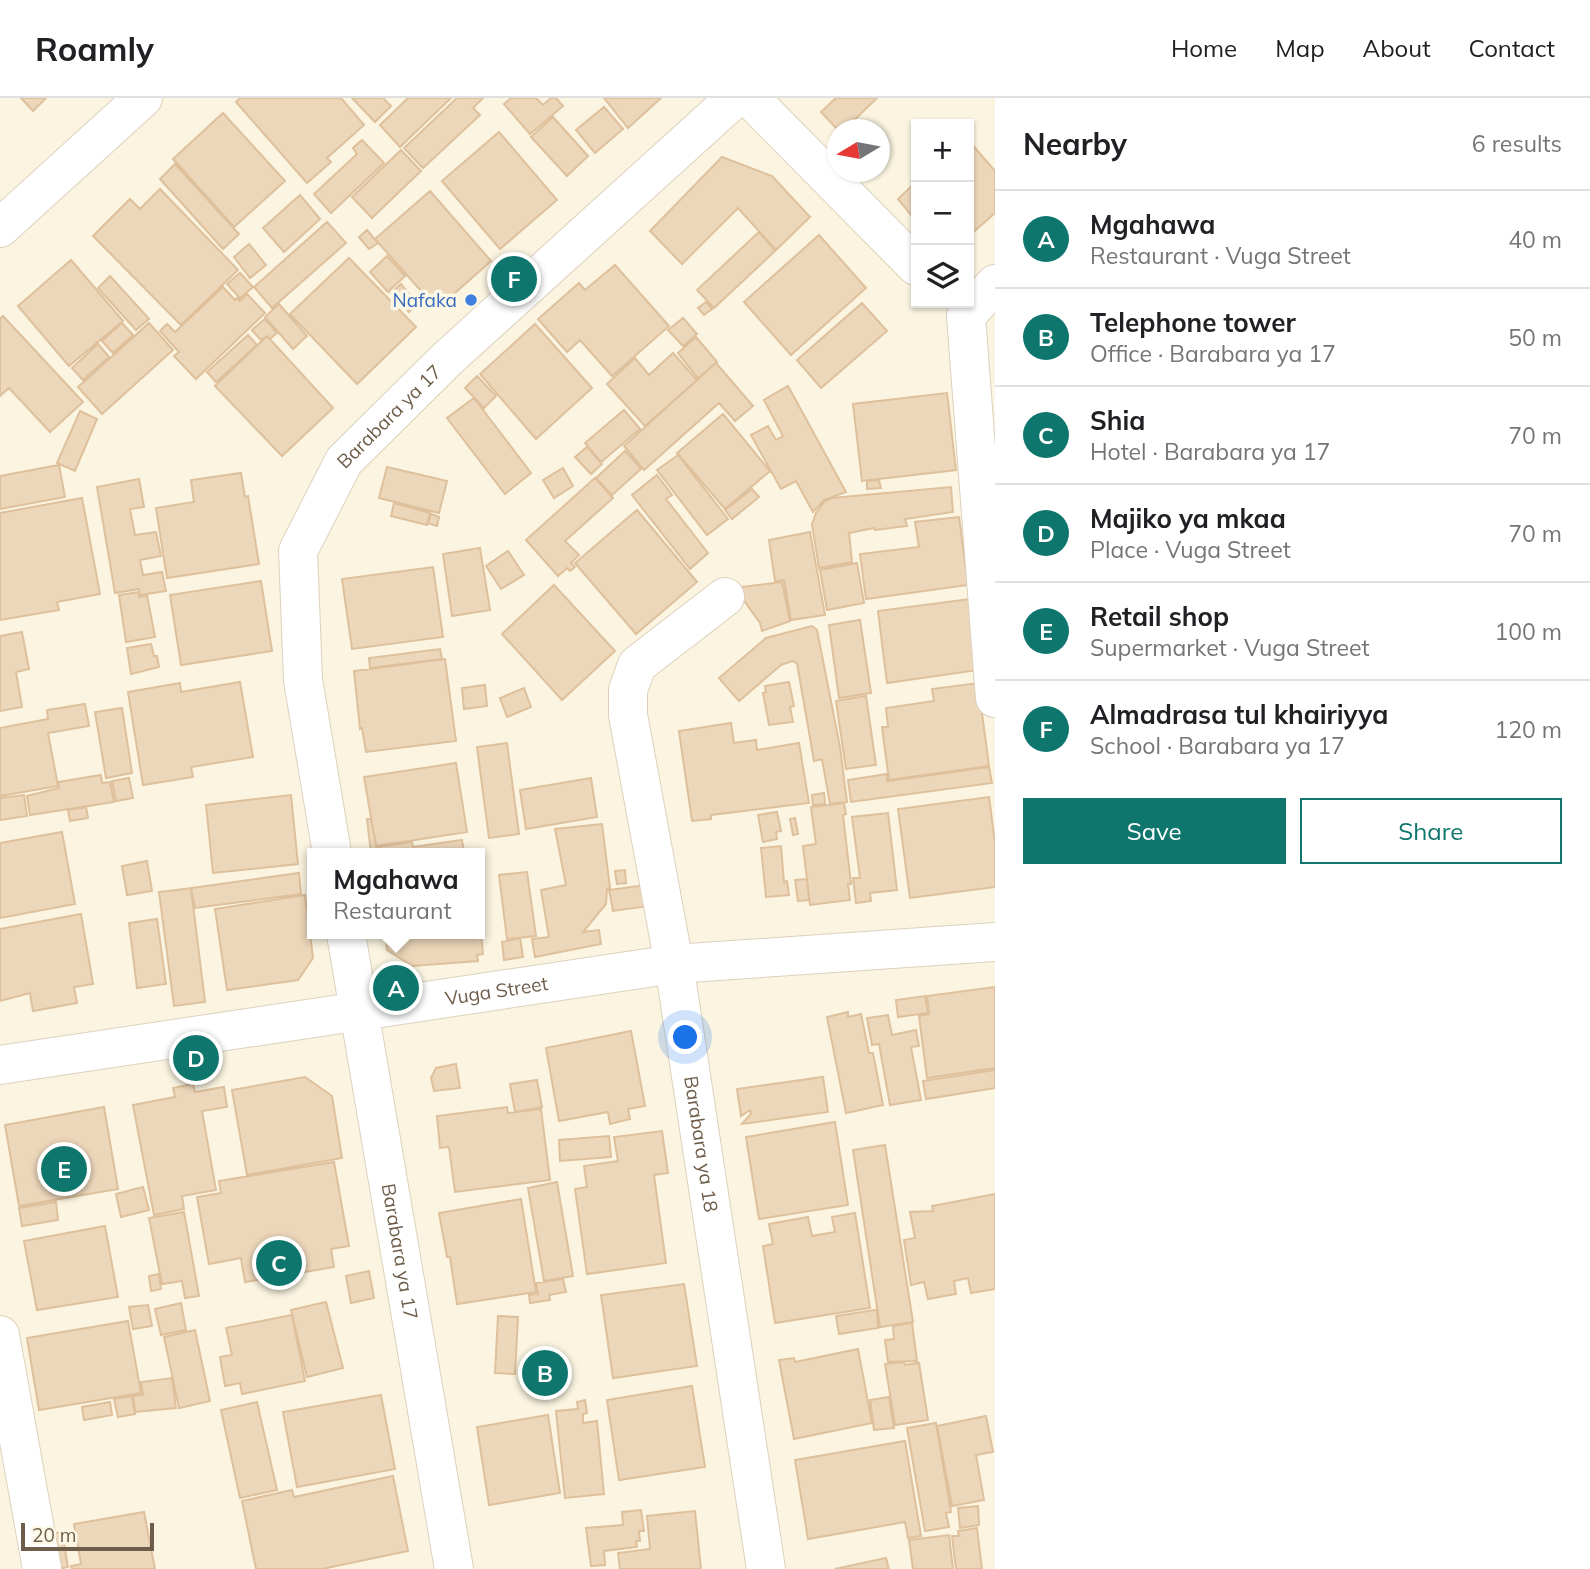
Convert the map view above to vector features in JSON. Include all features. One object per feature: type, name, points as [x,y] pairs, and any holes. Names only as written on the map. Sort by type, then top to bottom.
[{"type":"street","points":[[0,228],[143,98]]},
{"type":"street","name":"Barabara ya 17","points":[[331,848],[303,680],[298,551],[344,461],[447,359],[735,98]]},
{"type":"street","points":[[750,98],[911,261]]},
{"type":"street","points":[[995,285],[959,310],[995,698]]},
{"type":"street","name":"Barabara ya 18","points":[[725,597],[637,666],[628,690],[628,715],[674,964],[766,1569]]},
{"type":"street","name":"Barabara ya 17","points":[[347,939],[454,1569]]},
{"type":"street","name":"Vuga Street","points":[[0,1065],[674,964],[995,942]]},
{"type":"street","points":[[0,1335],[42,1569]]},
{"type":"building","points":[[21,98],[46,98],[33,111]]},
{"type":"building","points":[[240,98],[341,98],[364,125],[327,158],[331,162],[307,183],[236,102]]},
{"type":"building","points":[[352,98],[383,98],[391,106],[375,122]]},
{"type":"building","points":[[408,98],[451,98],[400,147],[380,125]]},
{"type":"building","points":[[457,98],[483,98],[473,108],[480,115],[423,168],[404,148]]},
{"type":"building","points":[[511,98],[536,98],[543,105],[551,98],[556,98],[563,106],[530,134],[504,104]]},
{"type":"building","points":[[604,98],[661,98],[628,128]]},
{"type":"building","points":[[836,98],[877,98],[855,119],[828,119],[821,112]]},
{"type":"building","points":[[604,107],[623,129],[595,153],[576,130]]},
{"type":"building","points":[[223,113],[285,181],[234,227],[173,159]]},
{"type":"building","points":[[553,117],[588,156],[567,176],[531,137]]},
{"type":"building","points":[[499,132],[557,200],[500,249],[442,181]]},
{"type":"building","points":[[362,140],[384,163],[331,213],[314,194],[357,154],[353,148]]},
{"type":"building","points":[[974,147],[995,171],[995,213],[974,232]]},
{"type":"building","points":[[401,150],[421,171],[372,218],[352,197]]},
{"type":"building","points":[[722,157],[772,176],[810,217],[776,250],[738,208],[682,264],[650,231]]},
{"type":"building","points":[[175,164],[239,234],[223,249],[160,179]]},
{"type":"building","points":[[911,187],[911,215],[898,199]]},
{"type":"building","points":[[160,189],[238,270],[181,325],[93,236],[130,199],[140,209]]},
{"type":"building","points":[[430,191],[491,261],[437,309],[375,239]]},
{"type":"building","points":[[300,195],[320,219],[284,252],[263,228]]},
{"type":"building","points":[[327,222],[346,243],[272,308],[254,287]]},
{"type":"building","points":[[367,230],[378,243],[369,249],[359,237]]},
{"type":"building","points":[[759,232],[775,251],[714,308],[697,290]]},
{"type":"building","points":[[819,235],[866,288],[791,355],[744,302]]},
{"type":"building","points":[[249,244],[266,265],[250,278],[234,257]]},
{"type":"building","points":[[387,256],[405,276],[388,292],[370,272]]},
{"type":"building","points":[[349,258],[416,327],[357,384],[290,314]]},
{"type":"building","points":[[71,260],[123,321],[69,366],[18,306]]},
{"type":"building","points":[[615,265],[669,326],[612,376],[580,340],[567,352],[538,319],[579,283],[585,290]]},
{"type":"building","points":[[240,273],[253,287],[240,298],[227,284]]},
{"type":"building","points":[[110,276],[149,319],[136,330],[98,288]]},
{"type":"building","points":[[401,284],[417,304],[409,312],[391,293]]},
{"type":"building","points":[[223,287],[235,300],[237,298],[240,301],[247,294],[265,313],[196,379],[174,356],[179,352],[160,331],[167,324],[175,332]]},
{"type":"building","points":[[706,302],[712,309],[704,315],[698,308]]},
{"type":"building","points":[[862,303],[887,331],[821,388],[797,360]]},
{"type":"building","points":[[279,304],[307,336],[293,349],[265,317]]},
{"type":"building","points":[[3,316],[83,402],[50,432],[9,388],[0,396],[0,319]]},
{"type":"building","points":[[683,318],[697,334],[683,346],[668,330]]},
{"type":"building","points":[[265,319],[277,333],[270,339],[267,336],[261,340],[252,330]]},
{"type":"building","points":[[122,323],[133,335],[113,353],[102,341]]},
{"type":"building","points":[[149,323],[173,350],[102,414],[78,387]]},
{"type":"building","points":[[535,324],[592,388],[536,439],[480,374]]},
{"type":"building","points":[[248,335],[257,345],[216,382],[207,372]]},
{"type":"building","points":[[267,336],[333,408],[282,456],[215,386]]},
{"type":"building","points":[[696,337],[717,362],[698,378],[678,353]]},
{"type":"building","points":[[98,344],[109,357],[83,380],[72,368]]},
{"type":"building","points":[[673,353],[697,380],[645,426],[607,384],[635,358],[649,375]]},
{"type":"building","points":[[716,363],[753,406],[735,421],[719,403],[644,470],[624,446]]},
{"type":"building","points":[[477,376],[496,396],[484,408],[465,388]]},
{"type":"building","points":[[788,386],[846,492],[824,500],[813,512],[796,481],[781,489],[751,435],[768,426],[776,440],[783,436],[764,400]]},
{"type":"building","points":[[947,393],[956,470],[862,481],[853,404]]},
{"type":"building","points":[[474,398],[531,473],[505,494],[447,418]]},
{"type":"building","points":[[624,410],[640,429],[601,462],[585,443]]},
{"type":"building","points":[[80,411],[97,419],[75,471],[57,463]]},
{"type":"building","points":[[723,414],[770,471],[725,509],[677,453]]},
{"type":"building","points":[[587,447],[602,464],[591,474],[575,457]]},
{"type":"building","points":[[625,451],[641,469],[612,495],[596,478]]},
{"type":"building","points":[[678,455],[728,519],[707,535],[657,470]]},
{"type":"building","points":[[59,465],[65,497],[0,509],[0,476]]},
{"type":"building","points":[[387,467],[447,481],[439,513],[379,498]]},
{"type":"building","points":[[563,468],[573,486],[554,498],[543,480]]},
{"type":"building","points":[[241,473],[245,497],[248,496],[259,564],[167,578],[156,508],[194,502],[191,480]]},
{"type":"building","points":[[657,475],[672,495],[666,499],[708,553],[690,569],[632,495]]},
{"type":"building","points":[[595,478],[613,498],[565,541],[579,555],[571,563],[575,567],[570,571],[567,568],[558,576],[526,540]]},
{"type":"building","points":[[139,479],[144,507],[130,509],[135,535],[156,532],[161,556],[140,560],[143,575],[162,572],[166,591],[140,595],[139,589],[115,593],[97,487]]},
{"type":"building","points":[[879,480],[881,488],[867,489],[867,481]]},
{"type":"building","points":[[951,487],[953,512],[905,519],[907,526],[849,533],[852,562],[819,568],[812,524],[825,501],[832,498]]},
{"type":"building","points":[[752,489],[759,497],[732,519],[725,510]]},
{"type":"building","points":[[82,498],[100,594],[57,602],[59,610],[0,620],[0,513]]},
{"type":"building","points":[[394,503],[430,513],[427,525],[391,516]]},
{"type":"building","points":[[637,510],[697,582],[636,634],[575,563]]},
{"type":"building","points":[[431,514],[439,517],[437,526],[428,523]]},
{"type":"building","points":[[959,517],[968,585],[866,599],[860,554],[919,547],[915,522]]},
{"type":"building","points":[[810,532],[825,615],[791,620],[784,580],[775,581],[769,540]]},
{"type":"building","points":[[480,548],[490,610],[452,616],[443,554]]},
{"type":"building","points":[[508,551],[524,575],[501,589],[486,566]]},
{"type":"building","points":[[857,563],[864,603],[827,610],[820,570]]},
{"type":"building","points":[[433,567],[443,637],[352,649],[342,579]]},
{"type":"building","points":[[261,581],[272,651],[181,665],[170,595]]},
{"type":"building","points":[[782,582],[790,621],[762,631],[760,623],[745,602],[740,602],[733,588]]},
{"type":"building","points":[[554,585],[615,651],[562,700],[502,634]]},
{"type":"building","points":[[139,592],[139,597],[147,595],[155,637],[126,642],[119,595]]},
{"type":"building","points":[[969,599],[978,670],[887,683],[878,611]]},
{"type":"building","points":[[860,620],[871,693],[839,698],[829,625]]},
{"type":"building","points":[[812,626],[817,630],[840,747],[847,802],[830,804],[822,759],[814,761],[797,663],[792,661],[781,665],[739,701],[719,678],[766,638]]},
{"type":"building","points":[[22,632],[29,669],[16,672],[22,707],[0,711],[0,636]]},
{"type":"building","points":[[151,644],[159,667],[131,674],[127,648]]},
{"type":"building","points":[[440,649],[442,659],[370,668],[369,658]]},
{"type":"building","points":[[445,659],[456,741],[366,752],[362,728],[360,729],[354,671]]},
{"type":"building","points":[[240,682],[253,757],[191,767],[193,777],[143,785],[128,692],[180,683],[181,692]]},
{"type":"building","points":[[789,682],[794,706],[790,707],[793,722],[769,725],[763,693],[766,692],[765,686]]},
{"type":"building","points":[[978,683],[989,766],[889,780],[882,727],[888,727],[886,708],[934,701],[932,689]]},
{"type":"building","points":[[485,685],[487,706],[464,709],[462,688]]},
{"type":"building","points":[[524,688],[531,707],[507,717],[500,698]]},
{"type":"building","points":[[866,696],[876,765],[846,769],[836,701]]},
{"type":"building","points":[[85,704],[89,726],[48,733],[58,786],[0,796],[0,728],[48,719],[47,710]]},
{"type":"building","points":[[122,708],[132,773],[106,778],[95,712]]},
{"type":"building","points":[[731,723],[734,743],[756,740],[757,750],[799,743],[809,803],[711,815],[711,819],[692,821],[679,731]]},
{"type":"building","points":[[507,743],[519,834],[489,838],[477,747]]},
{"type":"building","points":[[456,763],[467,832],[376,846],[364,777]]},
{"type":"building","points":[[989,767],[992,783],[851,802],[848,780],[887,774],[887,781]]},
{"type":"building","points":[[101,775],[102,783],[110,782],[114,802],[30,815],[27,796],[59,788],[58,782]]},
{"type":"building","points":[[129,778],[133,798],[116,801],[112,781]]},
{"type":"building","points":[[591,778],[597,817],[526,829],[520,790]]},
{"type":"building","points":[[824,793],[825,804],[813,805],[812,795]]},
{"type":"building","points":[[24,795],[27,816],[0,820],[0,798]]},
{"type":"building","points":[[291,795],[298,864],[213,873],[206,805]]},
{"type":"building","points":[[989,797],[995,843],[995,887],[910,898],[898,809]]},
{"type":"building","points":[[844,803],[850,900],[810,905],[803,846],[816,844],[811,807]]},
{"type":"building","points":[[86,807],[88,818],[70,821],[68,810]]},
{"type":"building","points":[[777,812],[781,831],[776,832],[777,839],[763,842],[758,815]]},
{"type":"building","points":[[888,813],[897,890],[870,893],[871,901],[856,903],[853,878],[860,878],[852,817]]},
{"type":"building","points":[[795,818],[798,834],[793,835],[790,819]]},
{"type":"building","points":[[367,819],[371,819],[377,848],[370,848]]},
{"type":"building","points":[[602,824],[610,888],[607,889],[606,904],[583,932],[599,930],[601,944],[535,957],[532,939],[549,937],[541,890],[566,885],[555,829]]},
{"type":"building","points":[[62,832],[75,904],[0,918],[0,843]]},
{"type":"building","points":[[462,840],[463,848],[378,847],[412,842],[413,847]]},
{"type":"building","points":[[781,846],[784,882],[787,881],[789,895],[766,897],[761,848]]},
{"type":"building","points":[[147,861],[152,891],[127,895],[122,866]]},
{"type":"building","points":[[625,870],[626,883],[617,884],[615,871]]},
{"type":"building","points":[[527,872],[536,936],[507,939],[499,875]]},
{"type":"building","points":[[299,873],[301,894],[195,908],[191,888]]},
{"type":"building","points":[[807,879],[809,900],[798,901],[795,880]]},
{"type":"building","points":[[645,885],[649,906],[613,911],[609,890]]},
{"type":"building","points":[[191,888],[205,1002],[174,1006],[159,892]]},
{"type":"building","points":[[305,895],[307,939],[311,939],[313,958],[298,980],[227,990],[215,909]]},
{"type":"building","points":[[81,914],[93,984],[74,987],[77,1003],[33,1011],[30,993],[0,1001],[0,929]]},
{"type":"building","points":[[157,919],[166,984],[137,988],[129,923]]},
{"type":"building","points":[[520,938],[523,957],[504,960],[502,942]]},
{"type":"building","points":[[386,939],[482,939],[483,954],[477,955],[478,961],[412,966],[387,950]]},
{"type":"building","points":[[995,987],[995,1068],[927,1078],[919,1016],[929,1014],[927,996]]},
{"type":"building","points":[[925,996],[928,1013],[898,1017],[896,1000]]},
{"type":"building","points":[[848,1012],[848,1017],[861,1014],[869,1053],[873,1053],[883,1105],[846,1113],[827,1017]]},
{"type":"building","points":[[888,1015],[892,1035],[916,1030],[919,1046],[911,1047],[921,1100],[890,1105],[879,1044],[872,1045],[867,1018]]},
{"type":"building","points":[[631,1031],[645,1106],[628,1109],[630,1119],[610,1124],[608,1112],[559,1121],[546,1048]]},
{"type":"building","points":[[456,1064],[460,1088],[434,1091],[431,1078],[436,1068]]},
{"type":"building","points":[[995,1070],[995,1088],[926,1099],[923,1081]]},
{"type":"building","points":[[305,1077],[332,1096],[342,1158],[247,1175],[232,1090]]},
{"type":"building","points":[[823,1077],[828,1112],[742,1124],[751,1114],[750,1110],[741,1116],[737,1089]]},
{"type":"building","points":[[537,1080],[542,1107],[515,1112],[510,1084]]},
{"type":"building","points":[[193,1084],[195,1092],[224,1087],[227,1107],[202,1111],[216,1190],[182,1196],[184,1209],[154,1215],[133,1105],[175,1097],[173,1088]]},
{"type":"building","points":[[104,1107],[118,1189],[19,1206],[5,1125]]},
{"type":"building","points":[[507,1107],[508,1113],[541,1109],[550,1180],[455,1192],[449,1147],[440,1148],[437,1116]]},
{"type":"building","points":[[835,1122],[848,1205],[759,1219],[746,1137]]},
{"type":"building","points":[[662,1131],[668,1173],[654,1175],[666,1263],[587,1274],[575,1189],[587,1187],[584,1166],[618,1161],[614,1137]]},
{"type":"building","points":[[609,1136],[611,1157],[560,1161],[559,1140]]},
{"type":"building","points":[[885,1145],[913,1322],[880,1327],[853,1150]]},
{"type":"building","points":[[334,1162],[349,1246],[331,1249],[334,1267],[245,1282],[241,1258],[209,1264],[197,1197],[221,1193],[219,1181]]},
{"type":"building","points":[[557,1182],[573,1276],[544,1281],[528,1188]]},
{"type":"building","points":[[143,1187],[149,1210],[121,1217],[116,1194]]},
{"type":"building","points":[[995,1194],[995,1289],[971,1293],[968,1278],[954,1281],[956,1294],[928,1299],[924,1282],[911,1285],[904,1240],[915,1238],[910,1212],[933,1211],[932,1206]]},
{"type":"building","points":[[521,1199],[536,1292],[457,1304],[450,1257],[447,1257],[439,1213]]},
{"type":"building","points":[[56,1202],[58,1220],[22,1226],[19,1208]]},
{"type":"building","points":[[184,1212],[199,1296],[185,1298],[182,1281],[162,1284],[149,1218]]},
{"type":"building","points":[[855,1213],[870,1308],[775,1323],[763,1246],[773,1244],[769,1224],[808,1217],[812,1236],[835,1232],[832,1217]]},
{"type":"building","points":[[105,1226],[118,1297],[37,1310],[24,1241]]},
{"type":"building","points":[[369,1271],[374,1298],[351,1303],[346,1276]]},
{"type":"building","points":[[159,1274],[161,1289],[151,1291],[149,1276]]},
{"type":"building","points":[[563,1279],[566,1292],[549,1295],[550,1300],[530,1303],[529,1295],[538,1294],[536,1283]]},
{"type":"building","points":[[684,1284],[697,1366],[613,1378],[601,1295]]},
{"type":"building","points":[[326,1302],[343,1368],[307,1377],[291,1310]]},
{"type":"building","points":[[181,1303],[186,1330],[161,1335],[155,1309]]},
{"type":"building","points":[[148,1305],[152,1326],[133,1329],[129,1307]]},
{"type":"building","points":[[875,1310],[878,1328],[839,1334],[836,1316]]},
{"type":"building","points":[[292,1315],[305,1381],[242,1394],[240,1383],[225,1386],[220,1357],[232,1355],[226,1328]]},
{"type":"building","points":[[498,1316],[518,1317],[515,1374],[495,1373]]},
{"type":"building","points":[[128,1321],[141,1393],[39,1410],[27,1338]]},
{"type":"building","points":[[912,1323],[917,1361],[888,1362],[885,1340],[894,1339],[893,1326]]},
{"type":"building","points":[[195,1330],[210,1401],[179,1408],[164,1337]]},
{"type":"building","points":[[858,1349],[872,1423],[794,1439],[779,1360],[794,1358],[795,1362]]},
{"type":"building","points":[[904,1362],[905,1365],[919,1363],[928,1420],[895,1425],[885,1364]]},
{"type":"building","points":[[532,1375],[533,1381],[521,1383],[520,1376]]},
{"type":"building","points":[[172,1378],[176,1408],[135,1412],[133,1396],[143,1395],[141,1382]]},
{"type":"building","points":[[692,1386],[705,1467],[619,1480],[607,1400]]},
{"type":"building","points":[[381,1395],[395,1469],[297,1487],[283,1412]]},
{"type":"building","points":[[132,1396],[135,1414],[118,1417],[114,1399]]},
{"type":"building","points":[[889,1397],[894,1428],[874,1430],[870,1400]]},
{"type":"building","points":[[585,1400],[587,1413],[583,1414],[583,1423],[597,1421],[604,1494],[565,1498],[556,1411],[578,1409],[577,1402]]},
{"type":"building","points":[[110,1402],[112,1415],[84,1420],[82,1407]]},
{"type":"building","points":[[257,1402],[277,1490],[240,1498],[221,1410]]},
{"type":"building","points":[[548,1415],[560,1493],[489,1505],[477,1427]]},
{"type":"building","points":[[986,1416],[993,1452],[976,1455],[984,1500],[952,1506],[937,1426]]},
{"type":"building","points":[[936,1423],[951,1512],[946,1513],[949,1527],[925,1531],[907,1428]]},
{"type":"building","points":[[905,1441],[921,1536],[908,1538],[905,1522],[808,1539],[795,1460]]},
{"type":"building","points":[[393,1476],[408,1551],[322,1569],[256,1569],[242,1501],[292,1490],[294,1497]]},
{"type":"building","points":[[978,1506],[979,1525],[960,1528],[958,1508]]},
{"type":"building","points":[[641,1510],[644,1531],[639,1531],[640,1541],[636,1541],[637,1547],[604,1551],[605,1565],[591,1566],[586,1528],[623,1525],[622,1512]]},
{"type":"building","points":[[695,1511],[701,1569],[620,1569],[618,1553],[650,1549],[647,1516]]},
{"type":"building","points":[[144,1512],[155,1569],[72,1569],[71,1566],[81,1564],[74,1524]]},
{"type":"building","points":[[977,1528],[982,1569],[956,1569],[952,1536],[959,1536],[958,1531]]},
{"type":"building","points":[[62,1532],[68,1567],[57,1569],[51,1534]]},
{"type":"building","points":[[949,1535],[953,1569],[913,1569],[909,1540]]},
{"type":"building","points":[[886,1558],[889,1569],[835,1569]]},
{"type":"place","name":"Almadrasa tul khairiyya","points":[[514,279]]},
{"type":"place","name":"Nafaka","points":[[471,300]]},
{"type":"place","name":"Mgahawa","points":[[396,988]]},
{"type":"place","name":"Majiko ya mkaa","points":[[196,1058]]},
{"type":"place","name":"Retail shop","points":[[64,1169]]},
{"type":"place","name":"Shia","points":[[279,1263]]},
{"type":"place","name":"Telephone tower","points":[[545,1373]]}]
